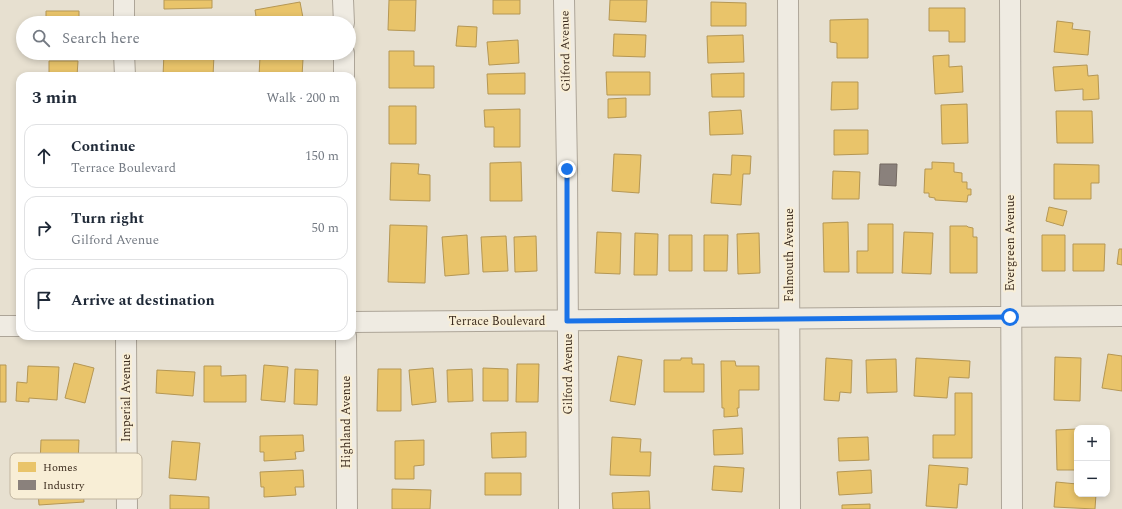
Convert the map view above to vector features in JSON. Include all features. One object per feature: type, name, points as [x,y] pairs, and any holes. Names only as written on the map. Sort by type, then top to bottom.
[{"type":"street","points":[[124,0],[124,16]]},
{"type":"street","points":[[344,0],[344,16]]},
{"type":"street","name":"Gilford Avenue","points":[[564,0],[567,169],[569,509]]},
{"type":"street","name":"Falmouth Avenue","points":[[788,0],[790,509]]},
{"type":"street","name":"Evergreen Avenue","points":[[1010,0],[1010,317],[1012,509]]},
{"type":"street","points":[[124,60],[125,72]]},
{"type":"street","points":[[344,60],[344,72]]},
{"type":"street","name":"Terrace Boulevard","points":[[356,322],[1122,316]]},
{"type":"street","points":[[0,326],[16,326]]},
{"type":"street","name":"Imperial Avenue","points":[[126,340],[127,453]]},
{"type":"street","name":"Highland Avenue","points":[[346,340],[347,509]]},
{"type":"street","name":"Imperial Avenue","points":[[127,499],[127,509]]},
{"type":"building: Homes","points":[[164,0],[212,0],[212,8],[164,9]]},
{"type":"building: Homes","points":[[389,0],[416,0],[415,31],[388,30]]},
{"type":"building: Homes","points":[[493,0],[520,0],[520,14],[493,14]]},
{"type":"building: Homes","points":[[610,0],[647,0],[646,22],[609,20]]},
{"type":"building: Homes","points":[[300,2],[303,16],[256,16],[255,10]]},
{"type":"building: Homes","points":[[711,2],[746,3],[746,26],[711,26]]},
{"type":"building: Homes","points":[[929,8],[965,8],[965,42],[949,42],[949,31],[929,31]]},
{"type":"building: Homes","points":[[46,11],[79,11],[79,16],[46,16]]},
{"type":"building: Homes","points":[[868,19],[868,58],[837,58],[837,43],[830,42],[830,20]]},
{"type":"building: Homes","points":[[1057,21],[1073,23],[1072,29],[1090,31],[1088,55],[1054,52]]},
{"type":"building: Homes","points":[[458,26],[477,27],[476,47],[456,46]]},
{"type":"building: Homes","points":[[614,34],[646,35],[645,57],[613,56]]},
{"type":"building: Homes","points":[[743,35],[744,62],[708,63],[707,36]]},
{"type":"building: Homes","points":[[518,40],[519,63],[489,65],[487,42]]},
{"type":"building: Homes","points":[[389,51],[414,51],[414,66],[434,66],[434,88],[389,88]]},
{"type":"building: Homes","points":[[949,55],[949,67],[962,66],[963,92],[935,94],[933,56]]},
{"type":"building: Homes","points":[[164,60],[214,60],[213,72],[163,72]]},
{"type":"building: Homes","points":[[260,60],[303,60],[302,72],[259,72]]},
{"type":"building: Homes","points":[[49,61],[78,61],[77,72],[49,72]]},
{"type":"building: Homes","points":[[1087,65],[1088,76],[1098,75],[1099,99],[1083,100],[1083,89],[1055,91],[1053,67]]},
{"type":"building: Homes","points":[[606,72],[650,72],[650,95],[607,95]]},
{"type":"building: Homes","points":[[525,73],[525,94],[488,94],[487,74]]},
{"type":"building: Homes","points":[[744,73],[744,97],[712,97],[711,74]]},
{"type":"building: Homes","points":[[832,82],[858,82],[858,109],[831,110]]},
{"type":"building: Homes","points":[[626,98],[626,117],[608,118],[608,99]]},
{"type":"building: Homes","points":[[967,104],[968,143],[942,144],[941,105]]},
{"type":"building: Homes","points":[[389,106],[416,106],[416,144],[389,144]]},
{"type":"building: Homes","points":[[520,109],[520,147],[494,147],[494,127],[485,127],[484,110]]},
{"type":"building: Homes","points":[[741,110],[743,134],[710,135],[709,112]]},
{"type":"building: Homes","points":[[1056,111],[1092,111],[1093,143],[1057,143]]},
{"type":"building: Homes","points":[[834,130],[868,130],[868,154],[834,155]]},
{"type":"building: Homes","points":[[614,154],[641,155],[639,193],[612,191]]},
{"type":"building: Homes","points":[[732,155],[751,156],[750,174],[743,174],[741,205],[711,203],[713,174],[731,175]]},
{"type":"building: Homes","points":[[521,162],[522,201],[490,201],[490,163]]},
{"type":"building: Homes","points":[[932,162],[954,163],[954,172],[962,173],[962,182],[967,182],[967,189],[971,189],[971,195],[968,195],[967,202],[935,200],[935,198],[929,197],[929,193],[924,193],[925,169],[932,169]]},
{"type":"building: Homes","points":[[391,163],[419,164],[418,174],[430,175],[430,201],[390,200]]},
{"type":"building: Homes","points":[[1054,164],[1099,165],[1099,183],[1091,183],[1091,199],[1054,199]]},
{"type":"building: Homes","points":[[833,171],[860,172],[859,199],[832,199]]},
{"type":"building: Homes","points":[[1049,207],[1067,211],[1063,226],[1046,221]]},
{"type":"building: Homes","points":[[848,222],[849,272],[824,272],[823,223]]},
{"type":"building: Homes","points":[[868,224],[893,224],[893,273],[857,273],[857,251],[868,251]]},
{"type":"building: Homes","points":[[390,225],[427,226],[425,283],[388,282]]},
{"type":"building: Homes","points":[[950,226],[967,226],[973,228],[973,237],[977,237],[977,273],[950,273]]},
{"type":"building: Homes","points":[[597,232],[621,233],[620,274],[595,273]]},
{"type":"building: Homes","points":[[904,232],[933,233],[931,274],[902,273]]},
{"type":"building: Homes","points":[[635,233],[658,234],[657,275],[634,275]]},
{"type":"building: Homes","points":[[759,233],[760,273],[738,274],[737,234]]},
{"type":"building: Homes","points":[[467,235],[469,274],[445,276],[442,237]]},
{"type":"building: Homes","points":[[669,235],[692,235],[692,271],[669,271]]},
{"type":"building: Homes","points":[[704,235],[728,235],[727,271],[704,271]]},
{"type":"building: Homes","points":[[1042,235],[1065,235],[1065,271],[1042,271]]},
{"type":"building: Homes","points":[[506,236],[508,271],[483,272],[481,237]]},
{"type":"building: Homes","points":[[536,236],[537,271],[515,272],[514,237]]},
{"type":"building: Homes","points":[[1073,244],[1105,244],[1104,271],[1073,271]]},
{"type":"building: Homes","points":[[1119,249],[1122,249],[1122,265],[1117,264]]},
{"type":"building: Homes","points":[[1108,354],[1122,356],[1122,391],[1102,388]]},
{"type":"building: Homes","points":[[618,356],[642,360],[635,405],[610,401]]},
{"type":"building: Homes","points":[[1055,357],[1081,358],[1080,401],[1054,400]]},
{"type":"building: Homes","points":[[681,358],[692,358],[692,364],[704,364],[704,392],[664,392],[664,360],[681,360]]},
{"type":"building: Homes","points":[[826,358],[852,360],[851,393],[840,392],[839,401],[824,400]]},
{"type":"building: Homes","points":[[916,358],[970,361],[969,378],[949,377],[947,398],[914,396]]},
{"type":"building: Homes","points":[[896,359],[897,392],[867,393],[866,360]]},
{"type":"building: Homes","points":[[721,361],[735,361],[736,366],[759,366],[759,390],[739,390],[739,408],[737,408],[738,416],[724,417],[724,408],[722,408]]},
{"type":"building: Homes","points":[[74,363],[94,368],[85,403],[65,398]]},
{"type":"building: Homes","points":[[517,364],[539,364],[538,402],[516,402]]},
{"type":"building: Homes","points":[[0,365],[6,365],[6,402],[0,402]]},
{"type":"building: Homes","points":[[264,365],[288,367],[285,402],[261,400]]},
{"type":"building: Homes","points":[[28,366],[59,367],[57,400],[29,398],[29,402],[16,401],[17,382],[27,383]]},
{"type":"building: Homes","points":[[204,366],[221,366],[221,376],[246,375],[246,402],[204,402]]},
{"type":"building: Homes","points":[[433,368],[436,402],[412,405],[409,370]]},
{"type":"building: Homes","points":[[483,368],[508,369],[508,401],[483,401]]},
{"type":"building: Homes","points":[[295,369],[318,370],[317,405],[294,404]]},
{"type":"building: Homes","points":[[378,369],[401,369],[401,411],[377,411]]},
{"type":"building: Homes","points":[[472,369],[473,401],[448,402],[447,370]]},
{"type":"building: Homes","points":[[157,370],[195,372],[193,396],[156,393]]},
{"type":"building: Homes","points":[[955,393],[972,393],[972,458],[933,458],[933,435],[955,435]]},
{"type":"building: Homes","points":[[742,428],[743,454],[714,455],[713,430]]},
{"type":"building: Homes","points":[[1074,429],[1074,470],[1057,470],[1056,430]]},
{"type":"building: Homes","points":[[526,432],[526,457],[492,458],[491,433]]},
{"type":"building: Homes","points":[[303,435],[304,451],[295,452],[296,459],[264,461],[264,452],[260,452],[260,436]]},
{"type":"building: Homes","points":[[612,437],[641,439],[640,452],[651,452],[650,476],[610,475]]},
{"type":"building: Homes","points":[[868,437],[869,460],[839,461],[838,438]]},
{"type":"building: Homes","points":[[41,440],[79,440],[78,453],[40,453]]},
{"type":"building: Homes","points":[[424,440],[424,465],[414,466],[414,479],[395,479],[395,441]]},
{"type":"building: Homes","points":[[172,441],[200,443],[196,480],[169,478]]},
{"type":"building: Homes","points":[[929,465],[968,468],[967,485],[959,484],[957,508],[926,506]]},
{"type":"building: Homes","points":[[714,466],[744,468],[742,492],[712,490]]},
{"type":"building: Homes","points":[[303,470],[304,487],[295,487],[296,495],[264,497],[264,487],[261,487],[260,472]]},
{"type":"building: Homes","points":[[871,470],[872,493],[839,495],[837,472]]},
{"type":"building: Homes","points":[[485,473],[521,473],[521,495],[485,495]]},
{"type":"building: Homes","points":[[1056,482],[1074,484],[1074,497],[1096,497],[1095,509],[1054,507]]},
{"type":"building: Homes","points":[[392,489],[431,490],[430,509],[392,509]]},
{"type":"building: Homes","points":[[649,491],[650,509],[613,509],[612,493]]},
{"type":"building: Homes","points":[[170,495],[209,497],[209,509],[170,509]]},
{"type":"building: Homes","points":[[39,499],[84,499],[84,502],[39,505]]},
{"type":"building: Homes","points":[[870,504],[870,509],[842,509],[842,505]]},
{"type":"building: Industry","points":[[880,164],[897,164],[896,186],[879,185]]},
{"type":"route","points":[[567,169],[567,321],[1010,317]]}]
